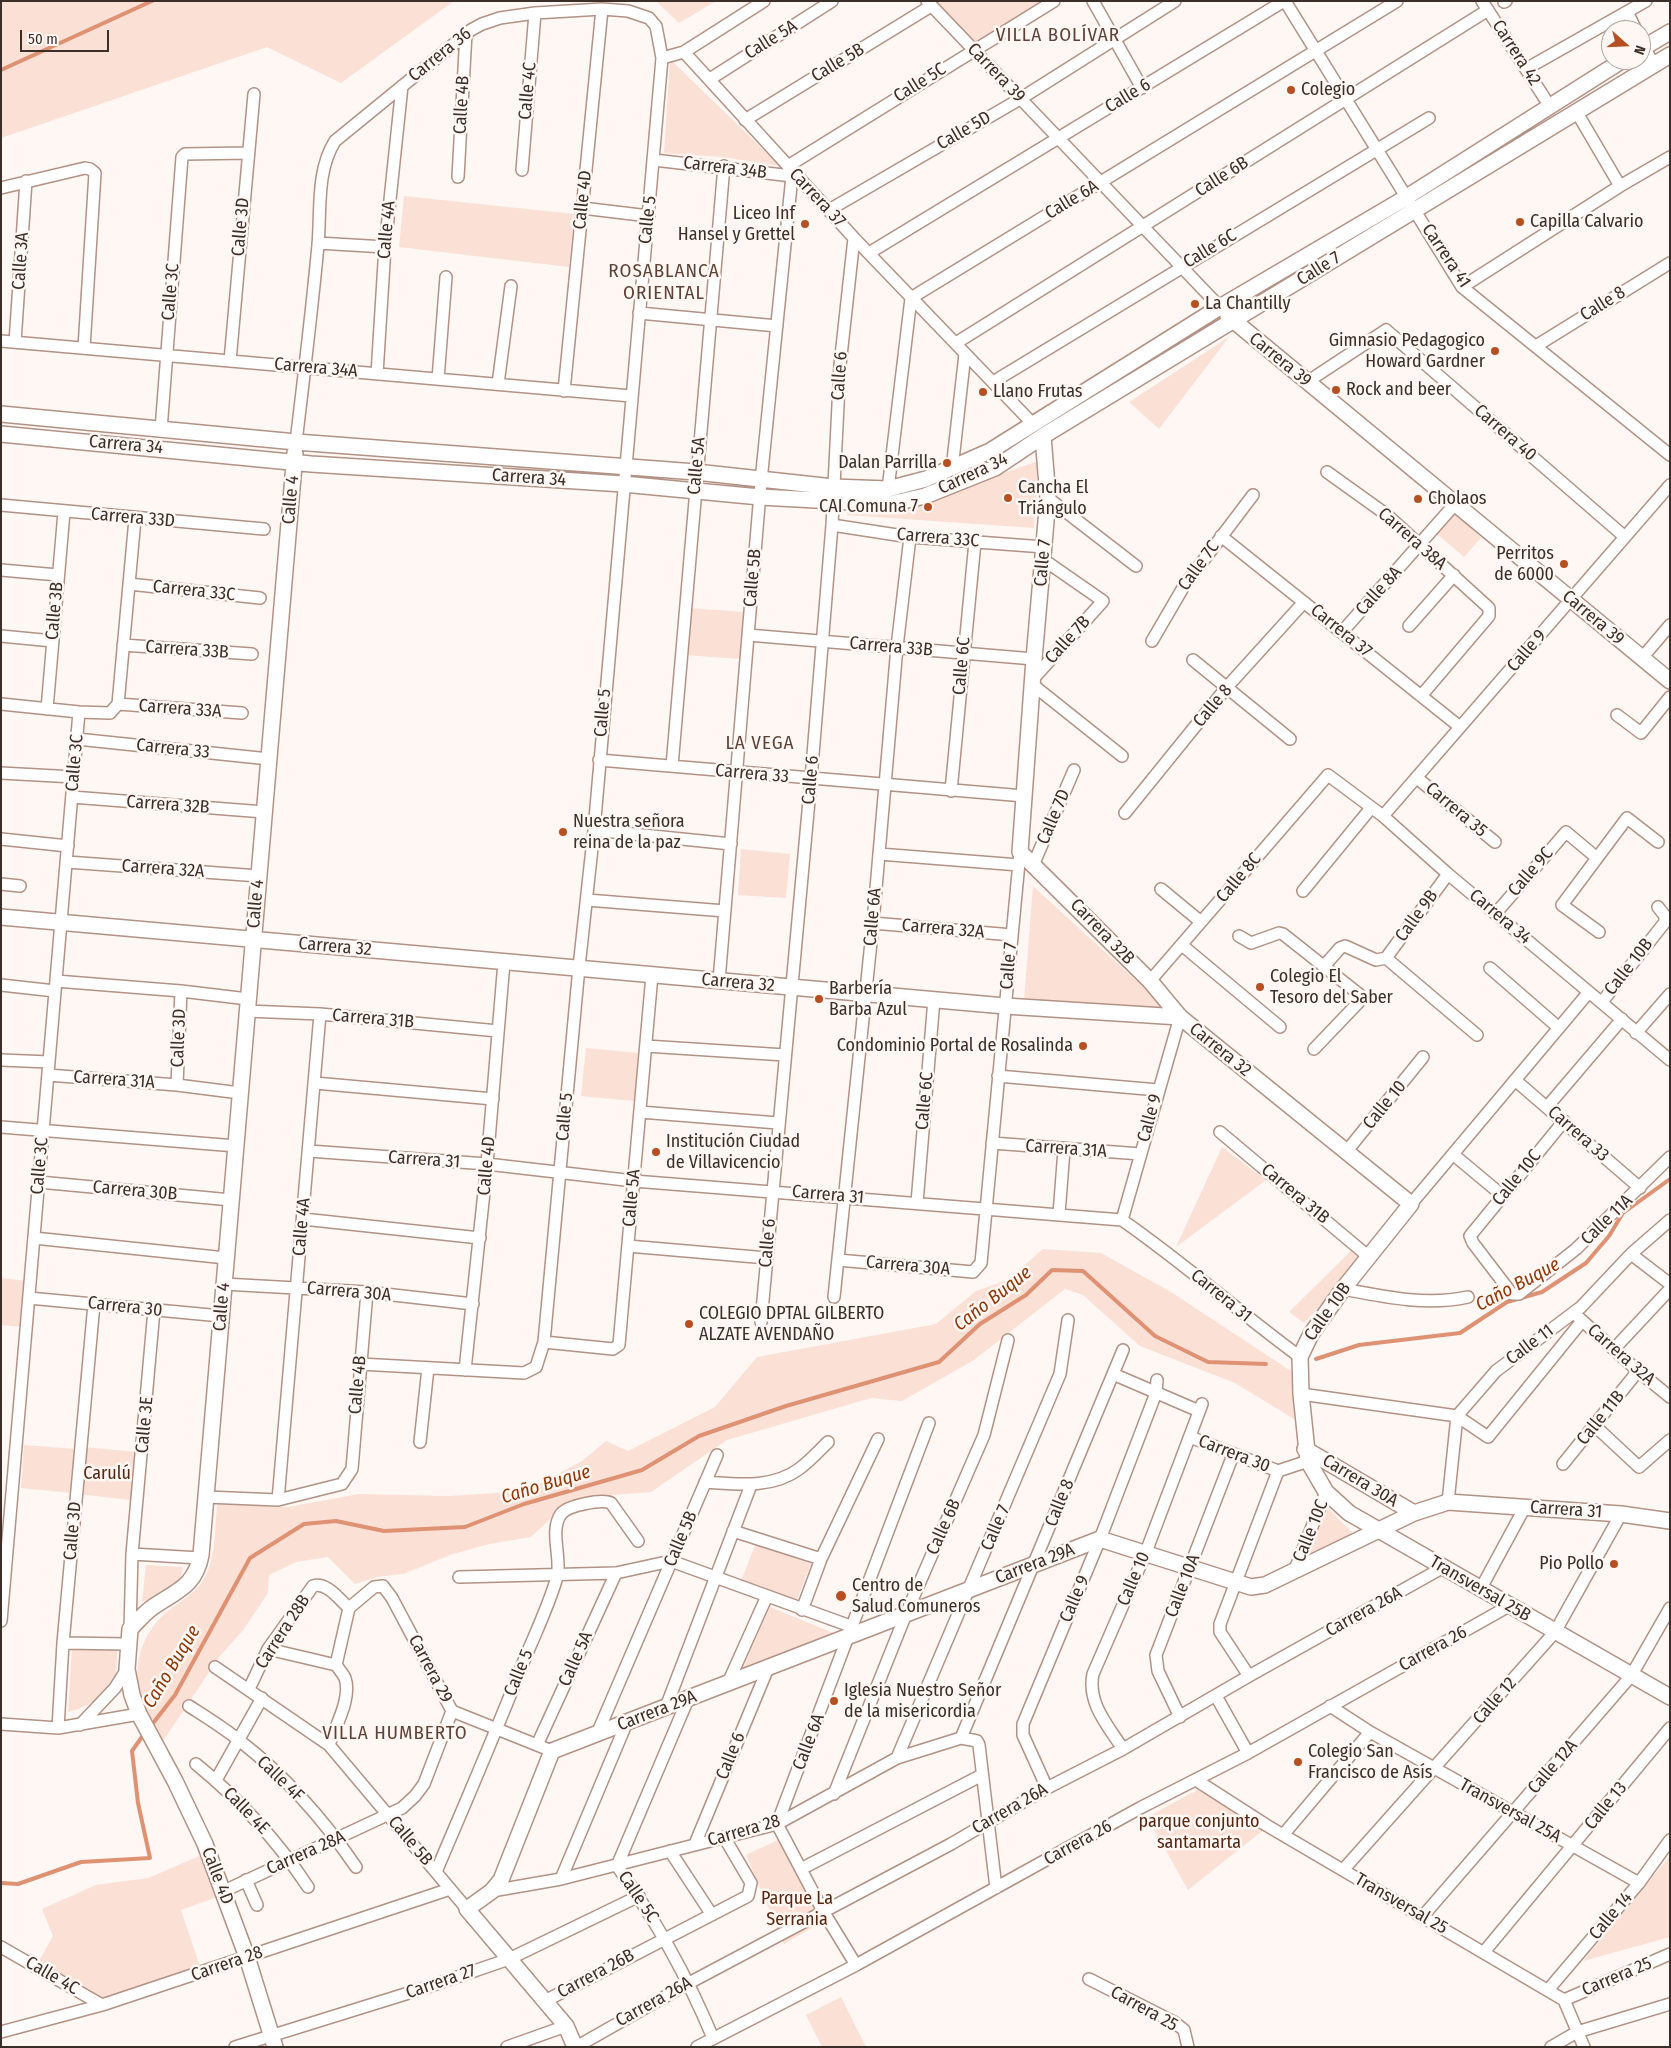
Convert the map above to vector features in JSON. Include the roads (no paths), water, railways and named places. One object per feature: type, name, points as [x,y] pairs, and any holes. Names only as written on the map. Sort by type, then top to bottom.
[{"type":"street","points":[[602,9],[628,11],[649,18],[656,26],[662,58],[684,52],[764,1]]},
{"type":"street","name":"Calle 5A","points":[[710,79],[832,1]]},
{"type":"street","name":"Calle 5C","points":[[792,172],[973,50],[1054,1]]},
{"type":"street","points":[[1093,1],[1142,88]]},
{"type":"street","name":"Calle 5D","points":[[829,210],[1020,99],[1175,1]]},
{"type":"street","name":"Carrera 41","points":[[1284,1],[1462,287],[1670,455]]},
{"type":"street","name":"Calle 6","points":[[869,253],[1284,1]]},
{"type":"street","name":"Calle 6A","points":[[911,298],[1397,1]]},
{"type":"street","points":[[1526,69],[1646,1]]},
{"type":"street","name":"Carrera 39","points":[[929,4],[1234,322],[1670,681]]},
{"type":"street","name":"Calle 5B","points":[[746,120],[929,4]]},
{"type":"street","name":"Carrera 42","points":[[1485,6],[1549,105]]},
{"type":"street","name":"Calle 6B","points":[[956,343],[1346,100],[1485,6]]},
{"type":"street","name":"Carrera 36","points":[[331,148],[343,134],[475,27],[490,21],[534,13],[602,9]]},
{"type":"street","name":"Calle 4D","points":[[564,390],[602,9]]},
{"type":"street","points":[[1627,12],[1631,20]]},
{"type":"street","name":"Calle 4C","points":[[522,170],[534,13]]},
{"type":"street","points":[[1651,41],[1670,32]]},
{"type":"street","name":"Calle 4B","points":[[458,177],[466,33]]},
{"type":"street","name":"Carrera 37","points":[[684,52],[792,172],[1032,423]]},
{"type":"street","name":"Calle 7","points":[[1032,423],[1220,307],[1576,111],[1670,54]]},
{"type":"street","name":"Calle 5","points":[[465,1370],[524,1373],[536,1367],[544,1342],[579,967],[594,830],[662,58]]},
{"type":"street","name":"Calle 7","points":[[977,1269],[981,1263],[1012,935],[1044,553],[1048,498],[1043,436],[1234,322],[1411,203],[1549,105],[1607,70]]},
{"type":"street","name":"Calle 4A","points":[[376,374],[385,246],[402,86]]},
{"type":"street","name":"Calle 3D","points":[[230,361],[247,153],[254,94]]},
{"type":"street","points":[[1576,111],[1620,186]]},
{"type":"street","name":"Calle 6C","points":[[993,382],[1181,266],[1428,118]]},
{"type":"street","name":"Calle 4","points":[[130,1629],[150,1609],[187,1585],[196,1572],[200,1558],[294,462],[324,171],[331,148]]},
{"type":"street","name":"Calle 3C","points":[[161,430],[165,356],[183,155],[247,153]]},
{"type":"street","points":[[1462,287],[1620,186],[1670,157]]},
{"type":"street","name":"Carrera 34B","points":[[654,160],[792,172]]},
{"type":"street","name":"Calle 5A","points":[[672,766],[724,166]]},
{"type":"street","points":[[1,188],[85,168],[95,173],[84,348]]},
{"type":"street","name":"Calle 5B","points":[[719,981],[761,481],[792,172]]},
{"type":"street","name":"Calle 3A","points":[[15,342],[26,181]]},
{"type":"street","points":[[582,208],[649,216]]},
{"type":"street","name":"Calle 6","points":[[761,1322],[784,1055],[812,779],[832,525],[840,365],[854,238]]},
{"type":"street","points":[[318,243],[385,246]]},
{"type":"street","name":"Calle 8","points":[[1536,346],[1670,263]]},
{"type":"street","points":[[438,379],[446,277]]},
{"type":"street","points":[[498,384],[511,286]]},
{"type":"street","points":[[888,489],[911,298]]},
{"type":"street","points":[[639,312],[777,326]]},
{"type":"street","name":"Carrera 40","points":[[1307,382],[1386,330],[1625,537]]},
{"type":"street","name":"Carrera 34A","points":[[1,341],[165,356],[305,366],[631,396]]},
{"type":"street","points":[[952,469],[965,354]]},
{"type":"street","name":"Carrera 34","points":[[1,414],[296,442],[696,472],[761,481],[890,504],[925,496],[995,468],[1043,436]]},
{"type":"street","points":[[1032,423],[1043,436]]},
{"type":"street","name":"Carrera 34","points":[[1,434],[294,462],[624,484],[760,497],[833,494],[888,489],[911,484],[952,469],[990,451],[1032,423]]},
{"type":"street","name":"Carrera 38A","points":[[1327,472],[1387,515],[1489,608],[1490,611],[1422,696]]},
{"type":"street","name":"Calle 9","points":[[1383,816],[1670,485]]},
{"type":"street","name":"Calle 7C","points":[[1152,641],[1184,586],[1253,495]]},
{"type":"street","points":[[1048,498],[1136,566]]},
{"type":"street","name":"Calle 8A","points":[[1342,632],[1455,504]]},
{"type":"street","name":"Carrera 33D","points":[[1,505],[264,530]]},
{"type":"street","name":"Calle 3B","points":[[47,709],[64,512]]},
{"type":"street","points":[[114,709],[123,645],[136,519]]},
{"type":"street","name":"Carrera 33C","points":[[832,525],[910,537],[975,542],[1044,553]]},
{"type":"street","name":"Carrera 37","points":[[1221,536],[1460,727]]},
{"type":"street","name":"Calle 6A","points":[[834,1297],[873,923],[897,648],[910,537]]},
{"type":"street","name":"Calle 6C","points":[[951,790],[975,542]]},
{"type":"street","name":"Calle 7B","points":[[1033,682],[1103,601],[1044,553]]},
{"type":"street","points":[[1,570],[58,575]]},
{"type":"street","points":[[1409,626],[1454,575]]},
{"type":"street","name":"Carrera 33C","points":[[129,584],[260,598]]},
{"type":"street","name":"Calle 8","points":[[1125,813],[1227,687],[1304,602]]},
{"type":"street","points":[[1642,658],[1670,625]]},
{"type":"street","name":"Carrera 33B","points":[[748,635],[1034,659]]},
{"type":"street","points":[[1,636],[52,641]]},
{"type":"street","name":"Carrera 33B","points":[[123,645],[252,654]]},
{"type":"street","points":[[1193,660],[1290,739]]},
{"type":"street","points":[[1033,682],[1122,756]]},
{"type":"street","points":[[1617,715],[1641,734],[1670,697]]},
{"type":"street","name":"Carrera 33A","points":[[1,704],[79,712],[114,709],[242,713]]},
{"type":"street","name":"Calle 3C","points":[[1,1621],[7,1479],[29,1298],[79,712]]},
{"type":"street","name":"Carrera 33","points":[[77,739],[269,759]]},
{"type":"street","name":"Carrera 33","points":[[599,760],[1024,796]]},
{"type":"street","name":"Calle 7D","points":[[1034,863],[1074,770]]},
{"type":"street","points":[[1,773],[74,777]]},
{"type":"street","name":"Carrera 34","points":[[1328,775],[1383,816],[1448,874],[1670,1060]]},
{"type":"street","name":"Calle 8C","points":[[1150,982],[1183,946],[1201,922],[1328,775]]},
{"type":"street","name":"Carrera 35","points":[[1417,778],[1495,842]]},
{"type":"street","name":"Carrera 32B","points":[[72,797],[264,812]]},
{"type":"street","points":[[1303,892],[1371,808]]},
{"type":"street","points":[[1599,932],[1562,904],[1627,818],[1658,842]]},
{"type":"street","points":[[594,830],[731,844]]},
{"type":"street","name":"Calle 9C","points":[[1496,913],[1566,832],[1597,858]]},
{"type":"street","points":[[1,839],[68,846]]},
{"type":"street","points":[[879,854],[1019,858]]},
{"type":"street","name":"Carrera 32B","points":[[1019,858],[1034,863],[1150,982],[1180,1017]]},
{"type":"street","name":"Carrera 32A","points":[[66,862],[259,876]]},
{"type":"street","name":"Calle 9B","points":[[1386,958],[1448,874]]},
{"type":"street","points":[[1,884],[20,886]]},
{"type":"street","points":[[1161,889],[1201,922]]},
{"type":"street","points":[[587,900],[725,911]]},
{"type":"street","name":"Calle 10B","points":[[1602,1002],[1665,922],[1665,916],[1658,907]]},
{"type":"street","name":"Carrera 32","points":[[1,917],[579,967],[792,988],[866,992],[1005,1006],[1180,1017],[1411,1204]]},
{"type":"street","name":"Carrera 32A","points":[[873,923],[1012,935]]},
{"type":"street","points":[[1240,936],[1251,943],[1279,933],[1283,934],[1324,965],[1361,997],[1358,1003],[1314,1049]]},
{"type":"street","points":[[1183,946],[1280,1027]]},
{"type":"street","points":[[1324,965],[1340,948],[1345,946],[1376,960],[1386,958],[1477,1035]]},
{"type":"street","name":"Calle 4D","points":[[465,1370],[480,1238],[504,962]]},
{"type":"street","points":[[1490,968],[1559,1028]]},
{"type":"street","name":"Calle 5A","points":[[544,1342],[617,1348],[619,1345],[652,975]]},
{"type":"street","name":"Carrera 31B","points":[[1,985],[181,991],[248,1005],[320,1014],[498,1031]]},
{"type":"street","name":"Calle 3D","points":[[177,1085],[181,991]]},
{"type":"street","name":"Calle 10B","points":[[1307,1455],[1301,1394],[1300,1358],[1311,1334],[1343,1289],[1411,1204],[1589,992]]},
{"type":"street","points":[[1636,1033],[1670,994]]},
{"type":"street","name":"Calle 6C","points":[[917,1203],[934,999]]},
{"type":"street","name":"Calle 4A","points":[[278,1500],[320,1014]]},
{"type":"street","name":"Calle 9","points":[[1122,1220],[1180,1017]]},
{"type":"street","points":[[1547,1107],[1622,1020]]},
{"type":"street","points":[[646,1046],[784,1055]]},
{"type":"street","name":"Calle 10","points":[[1346,1152],[1423,1057]]},
{"type":"street","name":"Carrera 31A","points":[[1,1060],[49,1062]]},
{"type":"street","name":"Carrera 31A","points":[[48,1075],[177,1085],[240,1093]]},
{"type":"street","points":[[998,1076],[1158,1090]]},
{"type":"street","name":"Carrera 33","points":[[1515,1080],[1640,1188]]},
{"type":"street","points":[[315,1082],[493,1099]]},
{"type":"street","points":[[640,1112],[778,1123]]},
{"type":"street","name":"Calle 10C","points":[[1470,1236],[1564,1121]]},
{"type":"street","points":[[1,1127],[236,1146]]},
{"type":"street","name":"Carrera 31B","points":[[1220,1132],[1369,1257]]},
{"type":"street","name":"Carrera 31A","points":[[992,1143],[1064,1150],[1141,1154]]},
{"type":"street","points":[[1059,1214],[1064,1150]]},
{"type":"street","name":"Carrera 31","points":[[309,1151],[487,1164],[634,1181],[1122,1220],[1171,1254],[1230,1305],[1300,1358]]},
{"type":"street","points":[[1454,1154],[1502,1196]]},
{"type":"street","name":"Calle 11A","points":[[1470,1236],[1473,1243],[1509,1292],[1515,1295],[1576,1249],[1670,1157]]},
{"type":"street","name":"Carrera 30B","points":[[39,1182],[231,1200]]},
{"type":"street","points":[[303,1219],[480,1238]]},
{"type":"street","name":"Calle 11","points":[[1457,1416],[1496,1371],[1581,1307],[1631,1254],[1670,1220]]},
{"type":"street","points":[[34,1238],[226,1258]]},
{"type":"street","points":[[628,1246],[767,1258]]},
{"type":"street","points":[[1631,1254],[1670,1284]]},
{"type":"street","name":"Carrera 30A","points":[[838,1260],[973,1272],[977,1269]]},
{"type":"street","name":"Carrera 30A","points":[[224,1284],[367,1292],[473,1304]]},
{"type":"street","points":[[1343,1289],[1417,1302],[1445,1302],[1468,1297]]},
{"type":"street","points":[[1614,1349],[1670,1289]]},
{"type":"street","name":"Calle 4B","points":[[278,1500],[342,1484],[352,1469],[367,1292]]},
{"type":"street","name":"Carrera 30","points":[[29,1298],[221,1316]]},
{"type":"street","name":"Calle 3D","points":[[58,1728],[63,1643],[94,1304]]},
{"type":"street","name":"Calle 3E","points":[[130,1629],[132,1554],[154,1310]]},
{"type":"street","name":"Carrera 32A","points":[[1572,1312],[1669,1396]]},
{"type":"street","name":"Calle 7","points":[[897,1758],[1060,1374],[1068,1320]]},
{"type":"street","points":[[1301,1394],[1457,1416],[1485,1438],[1491,1436],[1582,1321]]},
{"type":"street","name":"Calle 6B","points":[[834,1794],[906,1614],[984,1435],[1008,1340]]},
{"type":"street","name":"Calle 8","points":[[961,1738],[1123,1350]]},
{"type":"street","points":[[360,1364],[465,1370]]},
{"type":"street","points":[[420,1442],[428,1368]]},
{"type":"street","name":"Calle 11B","points":[[1563,1464],[1638,1371]]},
{"type":"street","name":"Carrera 30","points":[[1112,1374],[1156,1393],[1201,1407]]},
{"type":"street","name":"Calle 9","points":[[1047,1788],[1024,1735],[1023,1724],[1100,1539],[1156,1393],[1157,1380]]},
{"type":"street","name":"Calle 10","points":[[1123,1749],[1096,1706],[1091,1684],[1097,1661],[1146,1552],[1201,1407]]},
{"type":"street","points":[[1448,1502],[1457,1416]]},
{"type":"street","name":"Calle 6A","points":[[777,1824],[929,1423]]},
{"type":"street","points":[[1595,1426],[1639,1467],[1670,1440]]},
{"type":"street","name":"Carrera 30","points":[[1190,1437],[1278,1471]]},
{"type":"street","points":[[802,1610],[821,1559],[878,1439]]},
{"type":"street","points":[[705,1482],[751,1485],[775,1480],[799,1469],[828,1442]]},
{"type":"street","name":"Calle 5B","points":[[597,1734],[717,1455]]},
{"type":"street","name":"Calle 10A","points":[[1180,1716],[1156,1661],[1233,1455]]},
{"type":"street","points":[[1249,1676],[1220,1632],[1220,1624],[1278,1471],[1307,1455]]},
{"type":"street","name":"Carrera 30A","points":[[1307,1455],[1414,1513]]},
{"type":"street","name":"Transversal 25B","points":[[1307,1455],[1326,1492],[1349,1513],[1377,1531],[1670,1697]]},
{"type":"street","points":[[666,1707],[751,1485]]},
{"type":"street","name":"Calle 10C","points":[[1295,1569],[1326,1492]]},
{"type":"street","points":[[206,1497],[278,1500]]},
{"type":"street","name":"Calle 5","points":[[436,1872],[497,1729],[558,1576],[557,1531],[558,1521],[562,1513],[568,1508],[606,1501],[616,1508],[638,1541]]},
{"type":"street","name":"Carrera 31","points":[[1377,1531],[1414,1513],[1448,1502],[1621,1514],[1670,1521]]},
{"type":"street","points":[[1480,1590],[1525,1507]]},
{"type":"street","name":"Calle 12","points":[[1343,1870],[1436,1769],[1556,1632],[1621,1514]]},
{"type":"street","points":[[733,1531],[821,1559]]},
{"type":"street","points":[[1100,1539],[1146,1552],[1251,1587],[1266,1585],[1295,1569],[1377,1531]]},
{"type":"street","name":"Carrera 29A","points":[[552,1751],[768,1668],[851,1632],[906,1614],[1100,1539]]},
{"type":"street","points":[[132,1554],[200,1558]]},
{"type":"street","points":[[459,1578],[616,1573],[671,1561],[767,1596],[851,1632]]},
{"type":"street","name":"Carrera 26A","points":[[575,2047],[689,1982],[988,1822],[1047,1788],[1123,1749],[1442,1568]]},
{"type":"street","name":"Calle 5A","points":[[538,1745],[616,1573]]},
{"type":"street","name":"Carrera 28B","points":[[249,1689],[268,1650],[313,1586],[318,1584],[324,1586],[349,1608]]},
{"type":"street","name":"Carrera 29","points":[[349,1608],[374,1587],[384,1586],[452,1712],[552,1751]]},
{"type":"street","points":[[728,1683],[767,1596]]},
{"type":"street","name":"Carrera 26","points":[[697,2047],[856,1965],[1140,1808],[1248,1753],[1509,1606]]},
{"type":"street","points":[[336,1665],[349,1608]]},
{"type":"street","name":"Calle 12A","points":[[1423,1916],[1632,1676],[1670,1608]]},
{"type":"street","points":[[1,1724],[58,1728],[140,1717],[127,1669],[130,1629]]},
{"type":"street","points":[[63,1643],[128,1644]]},
{"type":"street","points":[[268,1650],[336,1665],[345,1679],[347,1688],[345,1700],[329,1745]]},
{"type":"street","name":"Calle 5B","points":[[216,1667],[329,1745],[566,2026],[575,2047]]},
{"type":"street","name":"Calle 6","points":[[695,1844],[768,1668]]},
{"type":"street","points":[[80,1725],[115,1688],[127,1669]]},
{"type":"street","points":[[1216,1696],[1248,1753]]},
{"type":"street","name":"Carrera 28B","points":[[216,1780],[262,1698]]},
{"type":"street","name":"Calle 5C","points":[[688,1698],[616,1866],[639,1896],[665,1938],[689,1982],[713,2038]]},
{"type":"street","name":"Calle 4F","points":[[189,1706],[240,1740],[292,1787],[337,1839],[356,1867]]},
{"type":"street","name":"Transversal 25A","points":[[1330,1706],[1370,1732],[1639,1883]]},
{"type":"street","points":[[388,1816],[416,1796],[424,1784],[452,1712]]},
{"type":"street","name":"Calle 4D","points":[[140,1717],[193,1816],[224,1891],[273,2041]]},
{"type":"street","points":[[561,1879],[627,1722]]},
{"type":"street","name":"Calle 13","points":[[1484,1952],[1670,1728]]},
{"type":"street","points":[[1283,1836],[1370,1732]]},
{"type":"street","points":[[961,1738],[977,1740],[979,1745],[996,1888]]},
{"type":"street","name":"Carrera 28","points":[[492,1891],[561,1879],[777,1824],[897,1758],[961,1738]]},
{"type":"street","points":[[467,1909],[492,1891],[501,1880],[552,1751]]},
{"type":"street","name":"Calle 4E","points":[[196,1764],[256,1818],[290,1860],[308,1887]]},
{"type":"street","points":[[800,1870],[982,1775]]},
{"type":"street","name":"Transversal 25","points":[[1196,1780],[1283,1836],[1564,2000]]},
{"type":"street","name":"Carrera 28A","points":[[224,1891],[388,1816]]},
{"type":"street","points":[[777,1824],[800,1870],[856,1965]]},
{"type":"street","name":"Carrera 26B","points":[[545,2001],[744,1899],[751,1890],[752,1883],[724,1837]]},
{"type":"street","name":"Calle 14","points":[[1548,1990],[1639,1883],[1670,1840]]},
{"type":"street","points":[[670,1851],[712,1915]]},
{"type":"street","points":[[246,1880],[257,1905]]},
{"type":"street","name":"Carrera 28","points":[[1,2032],[102,2005],[450,1888]]},
{"type":"street","name":"Carrera 27","points":[[235,2047],[273,2041],[509,1959],[639,1896]]},
{"type":"street","name":"Calle 4C","points":[[1,1947],[102,2005]]},
{"type":"street","name":"Carrera 25","points":[[1564,2000],[1670,1954]]},
{"type":"street","name":"Carrera 25","points":[[1089,1979],[1174,2022],[1184,2030],[1188,2047]]},
{"type":"street","points":[[1564,2000],[1584,2047]]},
{"type":"street","points":[[1551,2047],[1577,2032],[1670,2004]]},
{"type":"street","points":[[507,2047],[566,2026]]},
{"type":"waterway","points":[[1,70],[152,1]]},
{"type":"waterway","name":"Caño Buque","points":[[1316,1359],[1359,1345],[1460,1333],[1507,1302],[1542,1292],[1586,1263],[1609,1236],[1623,1213],[1670,1179]]},
{"type":"waterway","name":"Caño Buque","points":[[150,1727],[175,1695],[250,1558],[304,1524],[336,1521],[384,1531],[465,1527],[524,1504],[642,1470],[699,1436],[786,1406],[939,1362],[980,1324],[1026,1295],[1052,1270],[1083,1271],[1155,1336],[1208,1362],[1266,1364]]},
{"type":"waterway","name":"Caño Buque","points":[[1,1883],[18,1884],[81,1862],[150,1858],[138,1803],[132,1751],[144,1734]]},
{"type":"place","name":"Colegio","points":[[1291,90]]},
{"type":"place","name":"Capilla Calvario","points":[[1520,222]]},
{"type":"place","name":"Liceo Inf Hansel y Grettel","points":[[805,224]]},
{"type":"place","name":"La Chantilly","points":[[1195,304]]},
{"type":"place","name":"Gimnasio Pedagogico Howard Gardner","points":[[1495,351]]},
{"type":"place","name":"Rock and beer","points":[[1336,390]]},
{"type":"place","name":"Llano Frutas","points":[[983,392]]},
{"type":"place","name":"Dalan Parrilla","points":[[947,463]]},
{"type":"place","name":"Cancha El Triángulo","points":[[1008,498]]},
{"type":"place","name":"Cholaos","points":[[1418,499]]},
{"type":"place","name":"CAI Comuna 7","points":[[928,507]]},
{"type":"place","name":"Perritos de 6000","points":[[1564,564]]},
{"type":"place","name":"Nuestra señora reina de la paz","points":[[563,832]]},
{"type":"place","name":"Colegio El Tesoro del Saber","points":[[1260,987]]},
{"type":"place","name":"Barbería Barba Azul","points":[[819,999]]},
{"type":"place","name":"Condominio Portal de Rosalinda","points":[[1083,1046]]},
{"type":"place","name":"Institución Ciudad de Villavicencio","points":[[656,1152]]},
{"type":"place","name":"COLEGIO DPTAL GILBERTO ALZATE AVENDAÑO","points":[[689,1324]]},
{"type":"place","name":"Pio Pollo","points":[[1614,1564]]},
{"type":"place","name":"Centro de Salud Comuneros","points":[[841,1596]]},
{"type":"place","name":"Iglesia Nuestro Señor de la misericordia","points":[[834,1701]]},
{"type":"place","name":"Colegio San Francisco de Asís","points":[[1298,1762]]},
{"type":"district","name":"VILLA BOLÍVAR","points":[[1058,36]]},
{"type":"district","name":"ROSABLANCA ORIENTAL","points":[[664,283]]},
{"type":"district","name":"LA VEGA","points":[[760,744]]},
{"type":"district","name":"VILLA HUMBERTO","points":[[395,1734]]},
{"type":"park label","name":"Carulú","points":[[107,1474]]},
{"type":"park label","name":"parque conjunto santamarta","points":[[1199,1832]]},
{"type":"park label","name":"Parque La Serrania","points":[[797,1909]]}]
